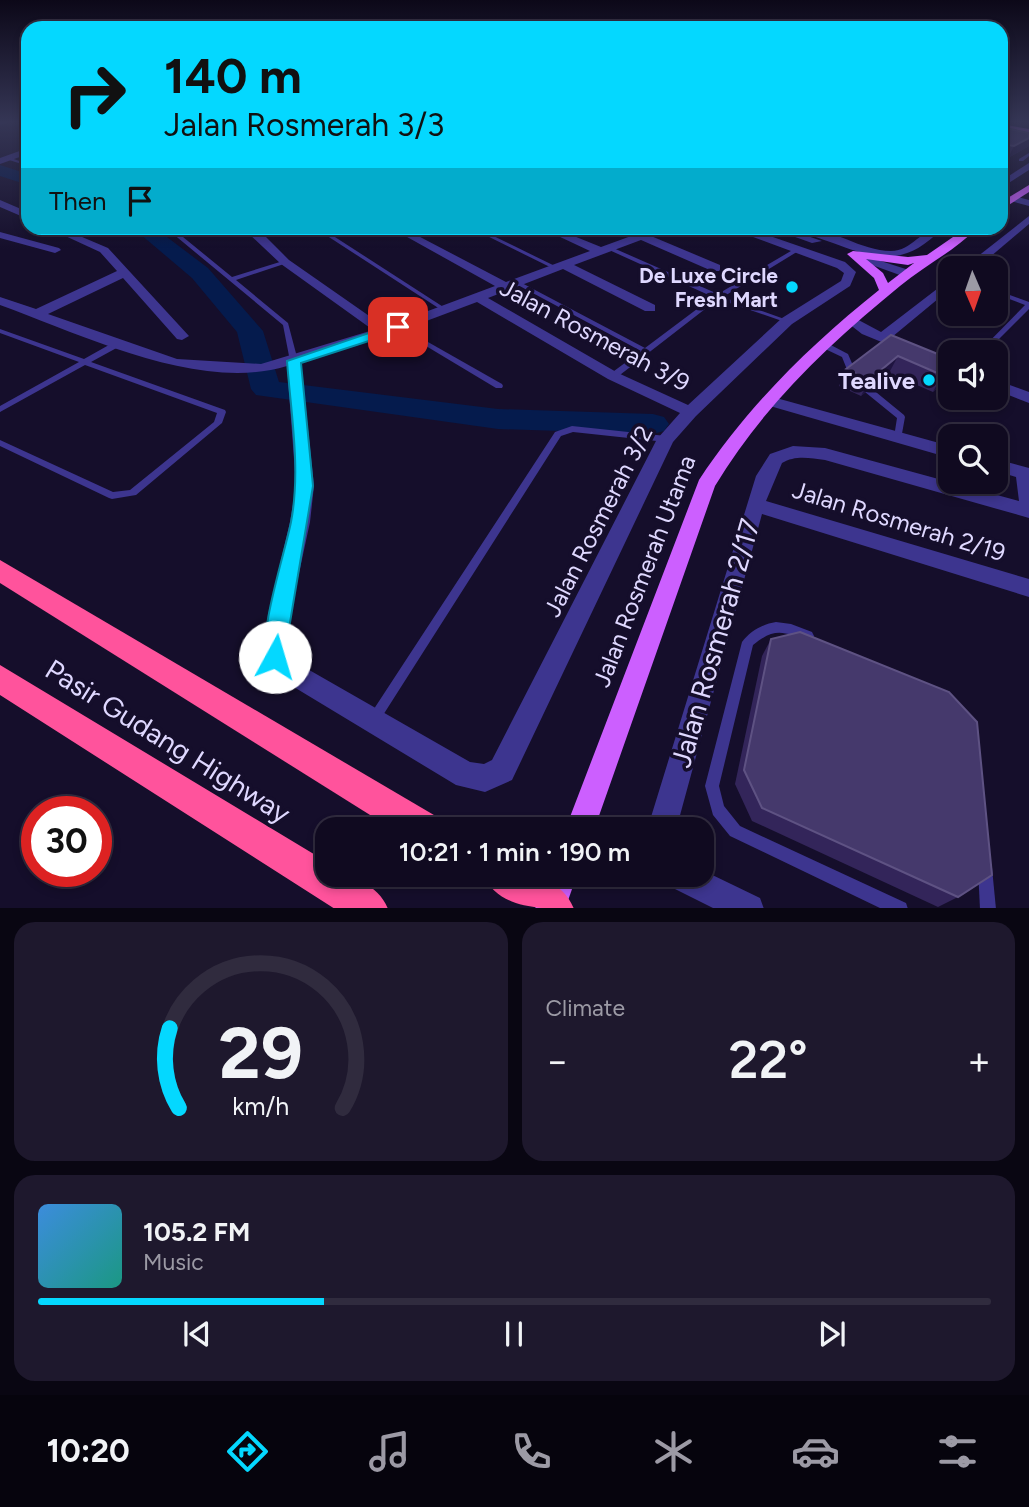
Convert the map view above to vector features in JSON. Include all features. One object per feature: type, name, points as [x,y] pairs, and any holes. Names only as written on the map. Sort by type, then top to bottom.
[{"type":"highway","points":[[0,570],[406,817]]},
{"type":"highway","name":"Pasir Gudang Highway","points":[[0,679],[370,908]]},
{"type":"highway","points":[[522,887],[556,908]]},
{"type":"main road","points":[[1008,203],[1029,188]]},
{"type":"main road","name":"Jalan Rosmerah Utama","points":[[584,817],[706,485],[720,460],[769,401],[824,345],[927,258],[962,235]]},
{"type":"main road","points":[[853,254],[908,261],[927,258]]},
{"type":"main road","points":[[853,254],[879,276],[886,292]]},
{"type":"main road","points":[[549,908],[557,887]]},
{"type":"street","points":[[1008,179],[1024,164]]},
{"type":"street","points":[[1014,199],[1029,203]]},
{"type":"street","points":[[0,203],[21,213]]},
{"type":"street","points":[[0,216],[14,210]]},
{"type":"street","points":[[984,256],[1029,219]]},
{"type":"street","points":[[0,235],[55,250]]},
{"type":"street","points":[[69,235],[104,250],[182,336]]},
{"type":"street","points":[[258,235],[285,262],[384,332]]},
{"type":"street","points":[[410,235],[510,285]]},
{"type":"street","points":[[565,235],[605,250]]},
{"type":"street","name":"Jalan Rosmerah 3/2","points":[[374,719],[466,775],[485,778],[502,770],[666,439],[690,412],[787,321],[846,283],[849,272],[841,265],[758,235]]},
{"type":"street","points":[[796,235],[908,274]]},
{"type":"street","points":[[823,235],[874,253],[894,255],[902,253],[928,235]]},
{"type":"street","points":[[0,301],[175,363],[262,369],[384,332],[641,236],[716,268]]},
{"type":"street","points":[[560,267],[650,308]]},
{"type":"street","points":[[37,314],[125,272]]},
{"type":"street","points":[[882,338],[938,293]]},
{"type":"street","name":"Jalan Rosmerah 3/9","points":[[478,297],[613,376],[690,412]]},
{"type":"street","points":[[851,320],[882,338],[938,361]]},
{"type":"street","points":[[294,361],[305,486],[300,522],[279,615],[275,657],[282,667],[374,719]]},
{"type":"street","points":[[1008,390],[1029,398]]},
{"type":"street","points":[[769,401],[938,449]]},
{"type":"street","name":"Jalan Rosmerah 2/17","points":[[665,817],[755,505],[768,468],[782,452],[802,450],[825,454],[1029,509]]},
{"type":"street","points":[[1008,468],[1028,472],[1029,509]]},
{"type":"street","name":"Jalan Rosmerah 2/19","points":[[755,505],[1029,588]]},
{"type":"street","points":[[705,887],[750,908]]},
{"type":"lane","points":[[179,235],[286,324],[294,361]]},
{"type":"lane","points":[[329,235],[446,310]]},
{"type":"lane","points":[[489,235],[560,267]]},
{"type":"lane","points":[[613,376],[719,296],[798,249]]},
{"type":"lane","points":[[605,250],[787,321]]},
{"type":"lane","points":[[232,279],[285,262]]},
{"type":"lane","points":[[510,285],[646,351]]},
{"type":"lane","points":[[994,340],[1029,304],[1008,296]]},
{"type":"lane","points":[[398,327],[499,386]]},
{"type":"lane","points":[[0,331],[222,412],[218,423],[133,493],[123,496],[113,496],[0,443]]},
{"type":"lane","points":[[0,409],[119,343]]},
{"type":"lane","points":[[824,345],[845,356],[853,375]]},
{"type":"lane","points":[[868,390],[901,417],[898,438]]},
{"type":"lane","points":[[374,719],[558,434],[572,429],[666,439]]},
{"type":"lane","points":[[821,641],[784,626],[761,630],[748,642],[712,786],[718,810],[735,831],[900,908]]},
{"type":"lane","points":[[984,856],[988,908]]},
{"type":"building","points":[[891,335],[938,354],[938,373],[898,356],[869,380],[846,369]]},
{"type":"building","points":[[800,632],[949,692],[977,722],[992,875],[958,897],[762,808],[744,770],[771,639]]},
{"type":"waterway","points":[[0,170],[21,178]]},
{"type":"waterway","points":[[152,235],[200,273],[250,331],[266,389],[498,419],[653,424]]},
{"type":"place","name":"De Luxe Circle Fresh Mart","points":[[792,287]]},
{"type":"place","name":"Tealive","points":[[929,380]]},
{"type":"route","points":[[275,657],[279,615],[300,522],[305,486],[294,361],[398,327]]}]
